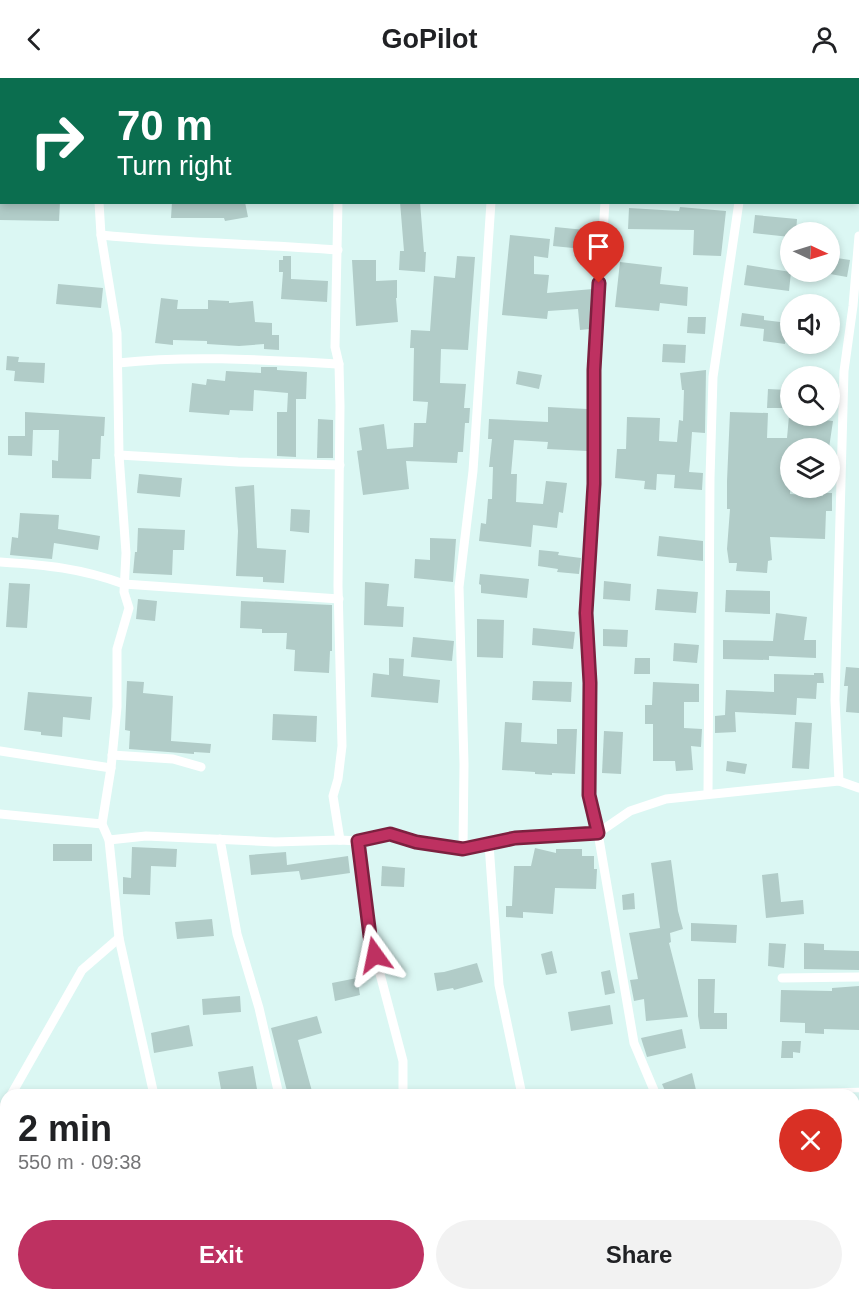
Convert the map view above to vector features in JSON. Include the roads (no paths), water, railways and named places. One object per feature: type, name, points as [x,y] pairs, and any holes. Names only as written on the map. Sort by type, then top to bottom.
[{"type":"street","points":[[99,204],[101,235],[117,333],[119,455],[126,553],[124,592],[129,608],[117,649],[117,707],[111,768],[102,824],[109,840],[119,938],[153,1089]]},
{"type":"street","points":[[338,204],[335,347],[339,364],[339,599],[342,746],[338,779],[333,796],[340,840]]},
{"type":"street","points":[[463,849],[464,753],[459,587],[473,471],[491,204]]},
{"type":"street","points":[[605,204],[594,370],[594,484],[586,613],[590,683],[589,795],[598,833],[634,1043],[653,1089]]},
{"type":"street","points":[[708,794],[713,377],[739,204]]},
{"type":"street","points":[[101,235],[150,240],[338,250]]},
{"type":"street","points":[[839,781],[835,700],[844,370],[853,306],[859,236]]},
{"type":"street","points":[[118,363],[144,360],[253,359],[339,364]]},
{"type":"street","points":[[119,455],[340,465]]},
{"type":"street","points":[[0,562],[92,572],[124,584],[339,599]]},
{"type":"street","points":[[0,751],[111,768]]},
{"type":"street","points":[[112,755],[173,759],[201,767]]},
{"type":"street","points":[[109,840],[146,836],[275,842],[358,841],[390,834],[416,842],[463,849],[515,838],[598,833],[630,811],[666,799],[839,781],[859,788]]},
{"type":"street","points":[[0,814],[102,824]]},
{"type":"street","points":[[220,839],[237,934],[259,1008],[278,1089]]},
{"type":"street","points":[[358,841],[370,936],[402,1060],[403,1089]]},
{"type":"street","points":[[489,844],[499,985],[521,1089]]},
{"type":"street","points":[[14,1089],[82,970],[119,938]]},
{"type":"street","points":[[782,978],[859,977]]}]
